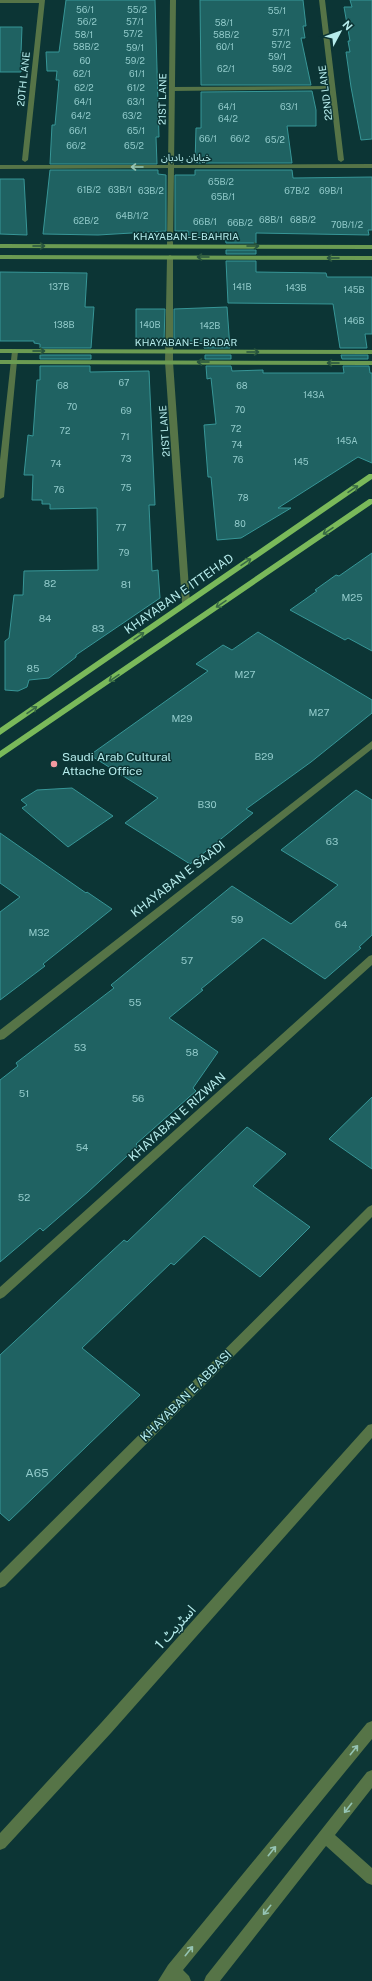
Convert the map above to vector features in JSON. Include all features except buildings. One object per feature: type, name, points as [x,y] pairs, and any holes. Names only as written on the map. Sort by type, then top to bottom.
[{"type":"main road","name":"KHAYABAN-E-BAHRIA","points":[[0,246],[170,245],[372,247]]},
{"type":"main road","name":"KHAYABAN-E-BAHRIA","points":[[0,257],[372,258]]},
{"type":"main road","name":"KHAYABAN-E-BADAR","points":[[0,351],[372,352]]},
{"type":"main road","name":"KHAYABAN-E-BADAR","points":[[0,362],[372,364]]},
{"type":"main road","name":"KHAYABAN E ITTEHAD","points":[[0,732],[372,476]]},
{"type":"main road","points":[[0,755],[372,501]]},
{"type":"street","points":[[0,1],[42,0]]},
{"type":"street","name":"20TH LANE","points":[[25,160],[42,0]]},
{"type":"street","name":"21ST LANE","points":[[170,245],[173,0]]},
{"type":"street","name":"22ND LANE","points":[[322,0],[341,160]]},
{"type":"street","points":[[172,89],[333,88]]},
{"type":"street","name":"خیابان بادبان","points":[[0,160],[171,164],[372,166]]},
{"type":"street","name":"خیابان بادبان","points":[[0,167],[372,160]]},
{"type":"street","name":"21ST LANE","points":[[170,257],[169,362],[186,603]]},
{"type":"street","points":[[0,497],[15,351]]},
{"type":"street","name":"KHAYABAN E SAADI","points":[[0,1036],[372,744]]},
{"type":"street","name":"KHAYABAN E RIZWAN","points":[[0,1294],[372,959]]},
{"type":"street","name":"KHAYABAN E ABBASI","points":[[0,1582],[372,1210]]},
{"type":"street","name":"اسٹریٹ 1","points":[[0,1843],[106,1728],[372,1430]]},
{"type":"street","points":[[184,1981],[169,1976],[372,1728]]},
{"type":"street","points":[[210,1981],[372,1777]]},
{"type":"street","points":[[326,1836],[372,1878]]},
{"type":"place","name":"Saudi Arab Cultural Attache Office","points":[[54,764]]}]
